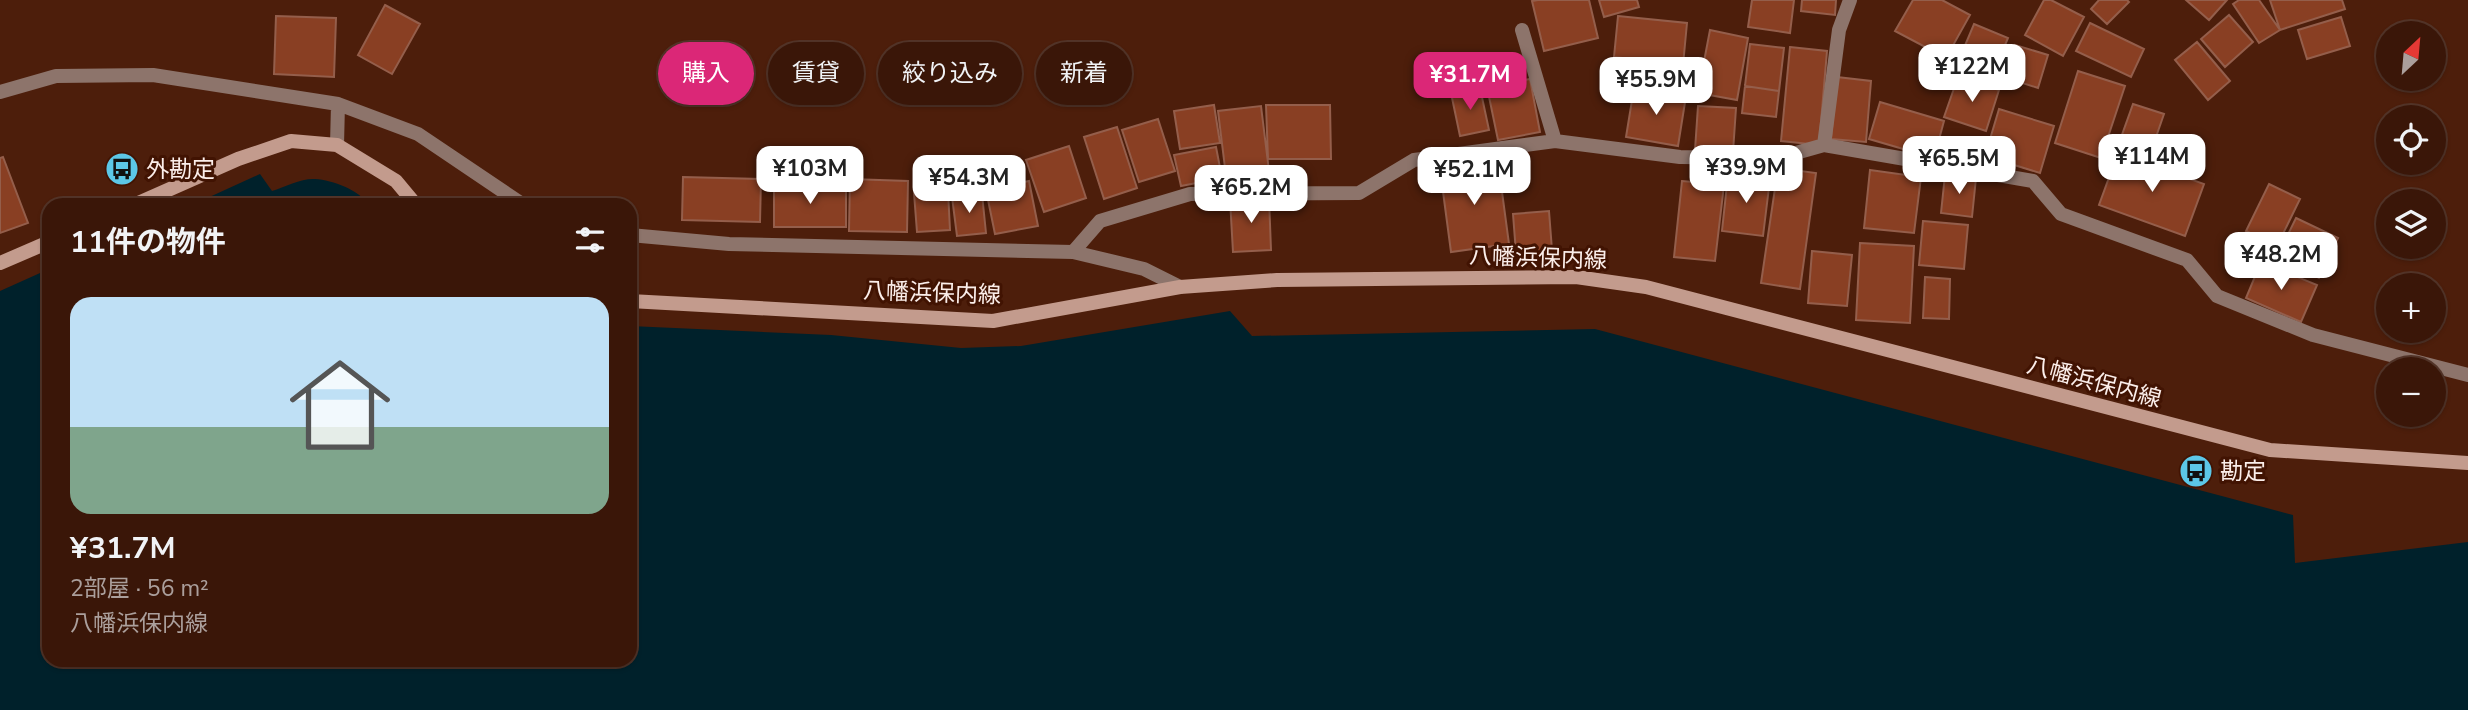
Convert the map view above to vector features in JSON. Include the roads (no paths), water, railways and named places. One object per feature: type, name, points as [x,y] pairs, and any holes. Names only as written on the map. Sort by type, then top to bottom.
[{"type":"main road","points":[[150,198],[238,159],[291,141],[337,145],[396,181],[410,198]]},
{"type":"main road","points":[[0,263],[42,245]]},
{"type":"main road","name":"八幡浜保内線","points":[[637,301],[993,321],[1180,287],[1277,280],[1576,277],[1646,287],[2270,450],[2468,463]]},
{"type":"street","points":[[1824,145],[1839,30],[1850,0]]},
{"type":"street","points":[[1522,30],[1555,141]]},
{"type":"street","points":[[0,92],[56,76],[153,75],[338,104],[418,134],[513,198]]},
{"type":"street","points":[[337,145],[338,104]]},
{"type":"street","points":[[1073,252],[1100,221],[1190,194],[1359,193],[1414,160],[1555,141],[1680,157],[1778,158],[1824,145],[2033,181],[2062,214],[2187,260],[2217,296],[2314,335],[2468,375]]},
{"type":"street","points":[[637,236],[729,244],[1073,252],[1144,269],[1180,287]]},
{"type":"water","points":[[260,174],[272,191],[315,179],[352,190],[362,198],[207,198]]},
{"type":"water","points":[[42,272],[42,667],[637,667],[637,326],[831,335],[961,348],[1021,346],[1230,311],[1252,336],[1595,329],[2293,515],[2295,563],[2468,542],[2468,710],[0,710],[0,291]]},
{"type":"place","name":"外勘定","points":[[122,169]]},
{"type":"place","name":"勘定","points":[[2196,471]]}]
